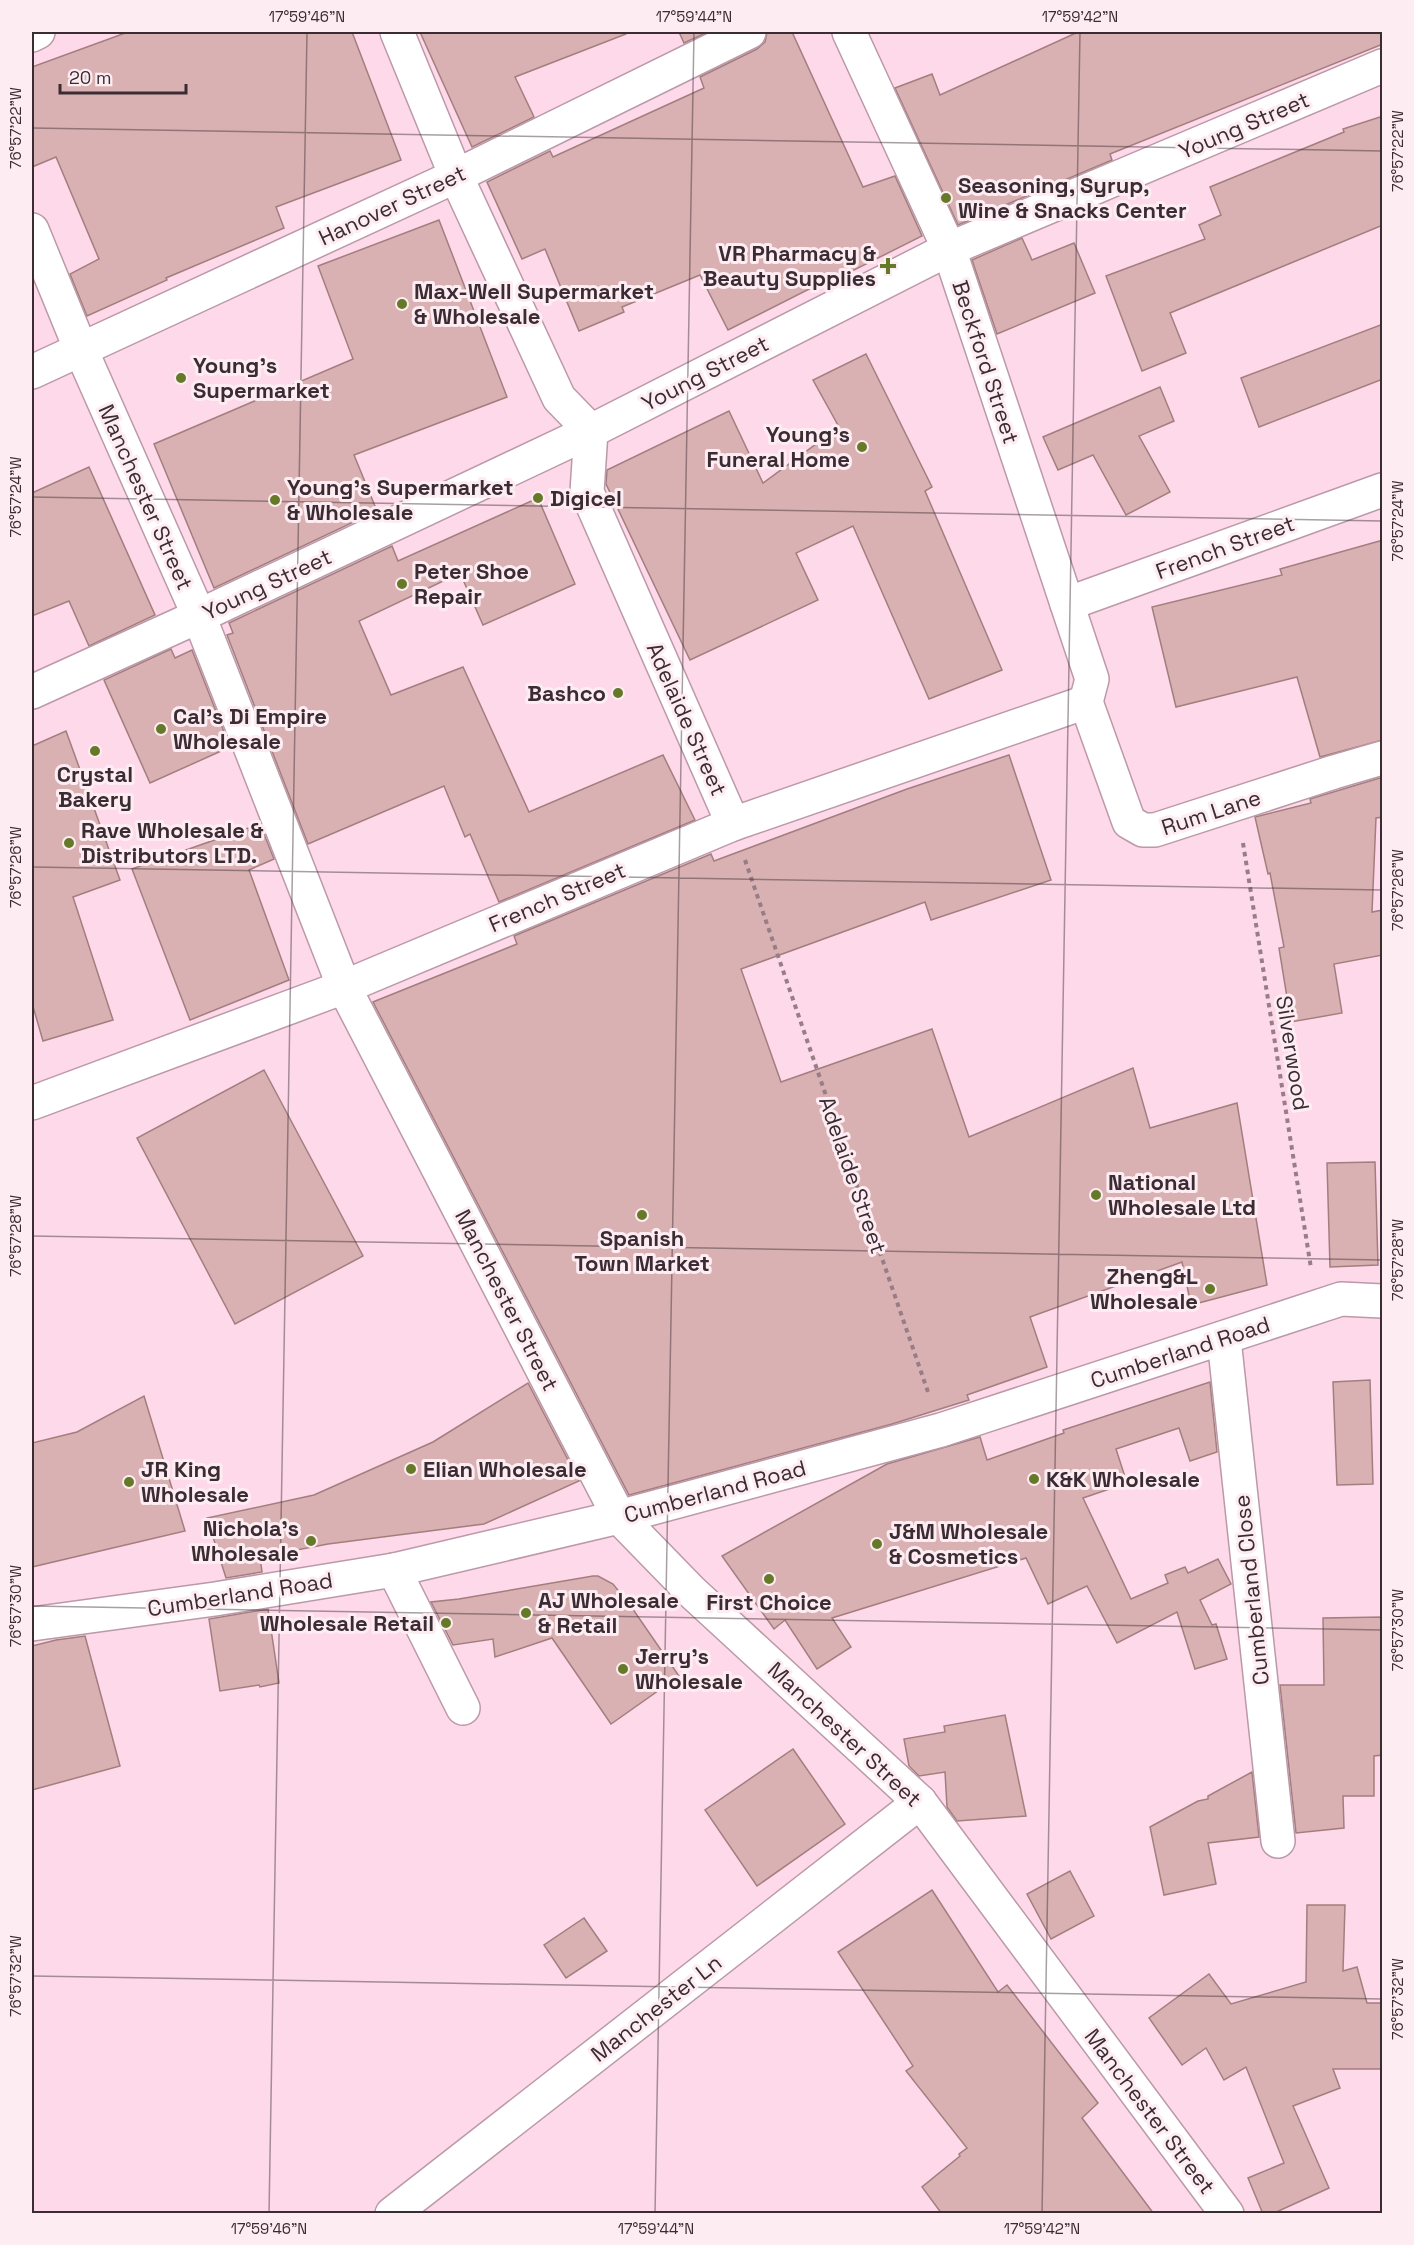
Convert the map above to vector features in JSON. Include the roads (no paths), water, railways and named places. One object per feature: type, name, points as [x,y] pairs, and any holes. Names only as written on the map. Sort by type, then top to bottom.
[{"type":"street","points":[[32,35],[38,32]]},
{"type":"street","points":[[397,32],[456,176],[559,398],[591,431]]},
{"type":"street","name":"Hanover Street","points":[[32,372],[456,176],[749,32]]},
{"type":"street","name":"Beckford Street","points":[[849,32],[949,249],[1092,679],[1086,702]]},
{"type":"street","name":"Young Street","points":[[32,692],[591,431],[949,249],[1383,66]]},
{"type":"street","name":"Manchester Street","points":[[32,230],[81,350],[199,616],[344,987],[619,1517],[692,1592],[920,1802],[1227,2214]]},
{"type":"street","name":"Adelaide Street","points":[[591,431],[587,492],[733,824]]},
{"type":"street","name":"French Street","points":[[1067,604],[1383,490]]},
{"type":"street","name":"French Street","points":[[32,1103],[344,987],[733,824],[1086,702]]},
{"type":"street","name":"Rum Lane","points":[[1086,702],[1129,822],[1143,830],[1155,831],[1383,758]]},
{"type":"street","name":"Cumberland Road","points":[[32,1624],[215,1599],[394,1570],[619,1517],[941,1430],[1341,1299],[1383,1301]]},
{"type":"street","name":"Cumberland Close","points":[[1224,1339],[1278,1841]]},
{"type":"street","points":[[394,1570],[463,1708]]},
{"type":"street","name":"Manchester Ln","points":[[392,2214],[920,1802]]},
{"type":"place","name":"Seasoning, Syrup, Wine & Snacks Center","points":[[946,198]]},
{"type":"place","name":"VR Pharmacy & Beauty Supplies","points":[[888,266]]},
{"type":"place","name":"Max-Well Supermarket & Wholesale","points":[[402,304]]},
{"type":"place","name":"Young's Supermarket","points":[[181,378]]},
{"type":"place","name":"Young's Funeral Home","points":[[862,447]]},
{"type":"place","name":"Digicel","points":[[538,498]]},
{"type":"place","name":"Young's Supermarket & Wholesale","points":[[275,500]]},
{"type":"place","name":"Peter Shoe Repair","points":[[402,584]]},
{"type":"place","name":"Bashco","points":[[618,693]]},
{"type":"place","name":"Cal's Di Empire Wholesale","points":[[161,729]]},
{"type":"place","name":"Crystal Bakery","points":[[95,751]]},
{"type":"place","name":"Rave Wholesale & Distributors LTD.","points":[[69,843]]},
{"type":"place","name":"National Wholesale Ltd","points":[[1096,1195]]},
{"type":"place","name":"Spanish Town Market","points":[[642,1215]]},
{"type":"place","name":"Zheng&L Wholesale","points":[[1210,1289]]},
{"type":"place","name":"Elian Wholesale","points":[[411,1469]]},
{"type":"place","name":"K&K Wholesale","points":[[1034,1479]]},
{"type":"place","name":"JR King Wholesale","points":[[129,1482]]},
{"type":"place","name":"Nichola's Wholesale","points":[[311,1541]]},
{"type":"place","name":"J&M Wholesale & Cosmetics","points":[[877,1544]]},
{"type":"place","name":"First Choice","points":[[769,1579]]},
{"type":"place","name":"AJ Wholesale & Retail","points":[[526,1613]]},
{"type":"place","name":"Wholesale Retail","points":[[446,1623]]},
{"type":"place","name":"Jerry's Wholesale","points":[[623,1669]]}]
